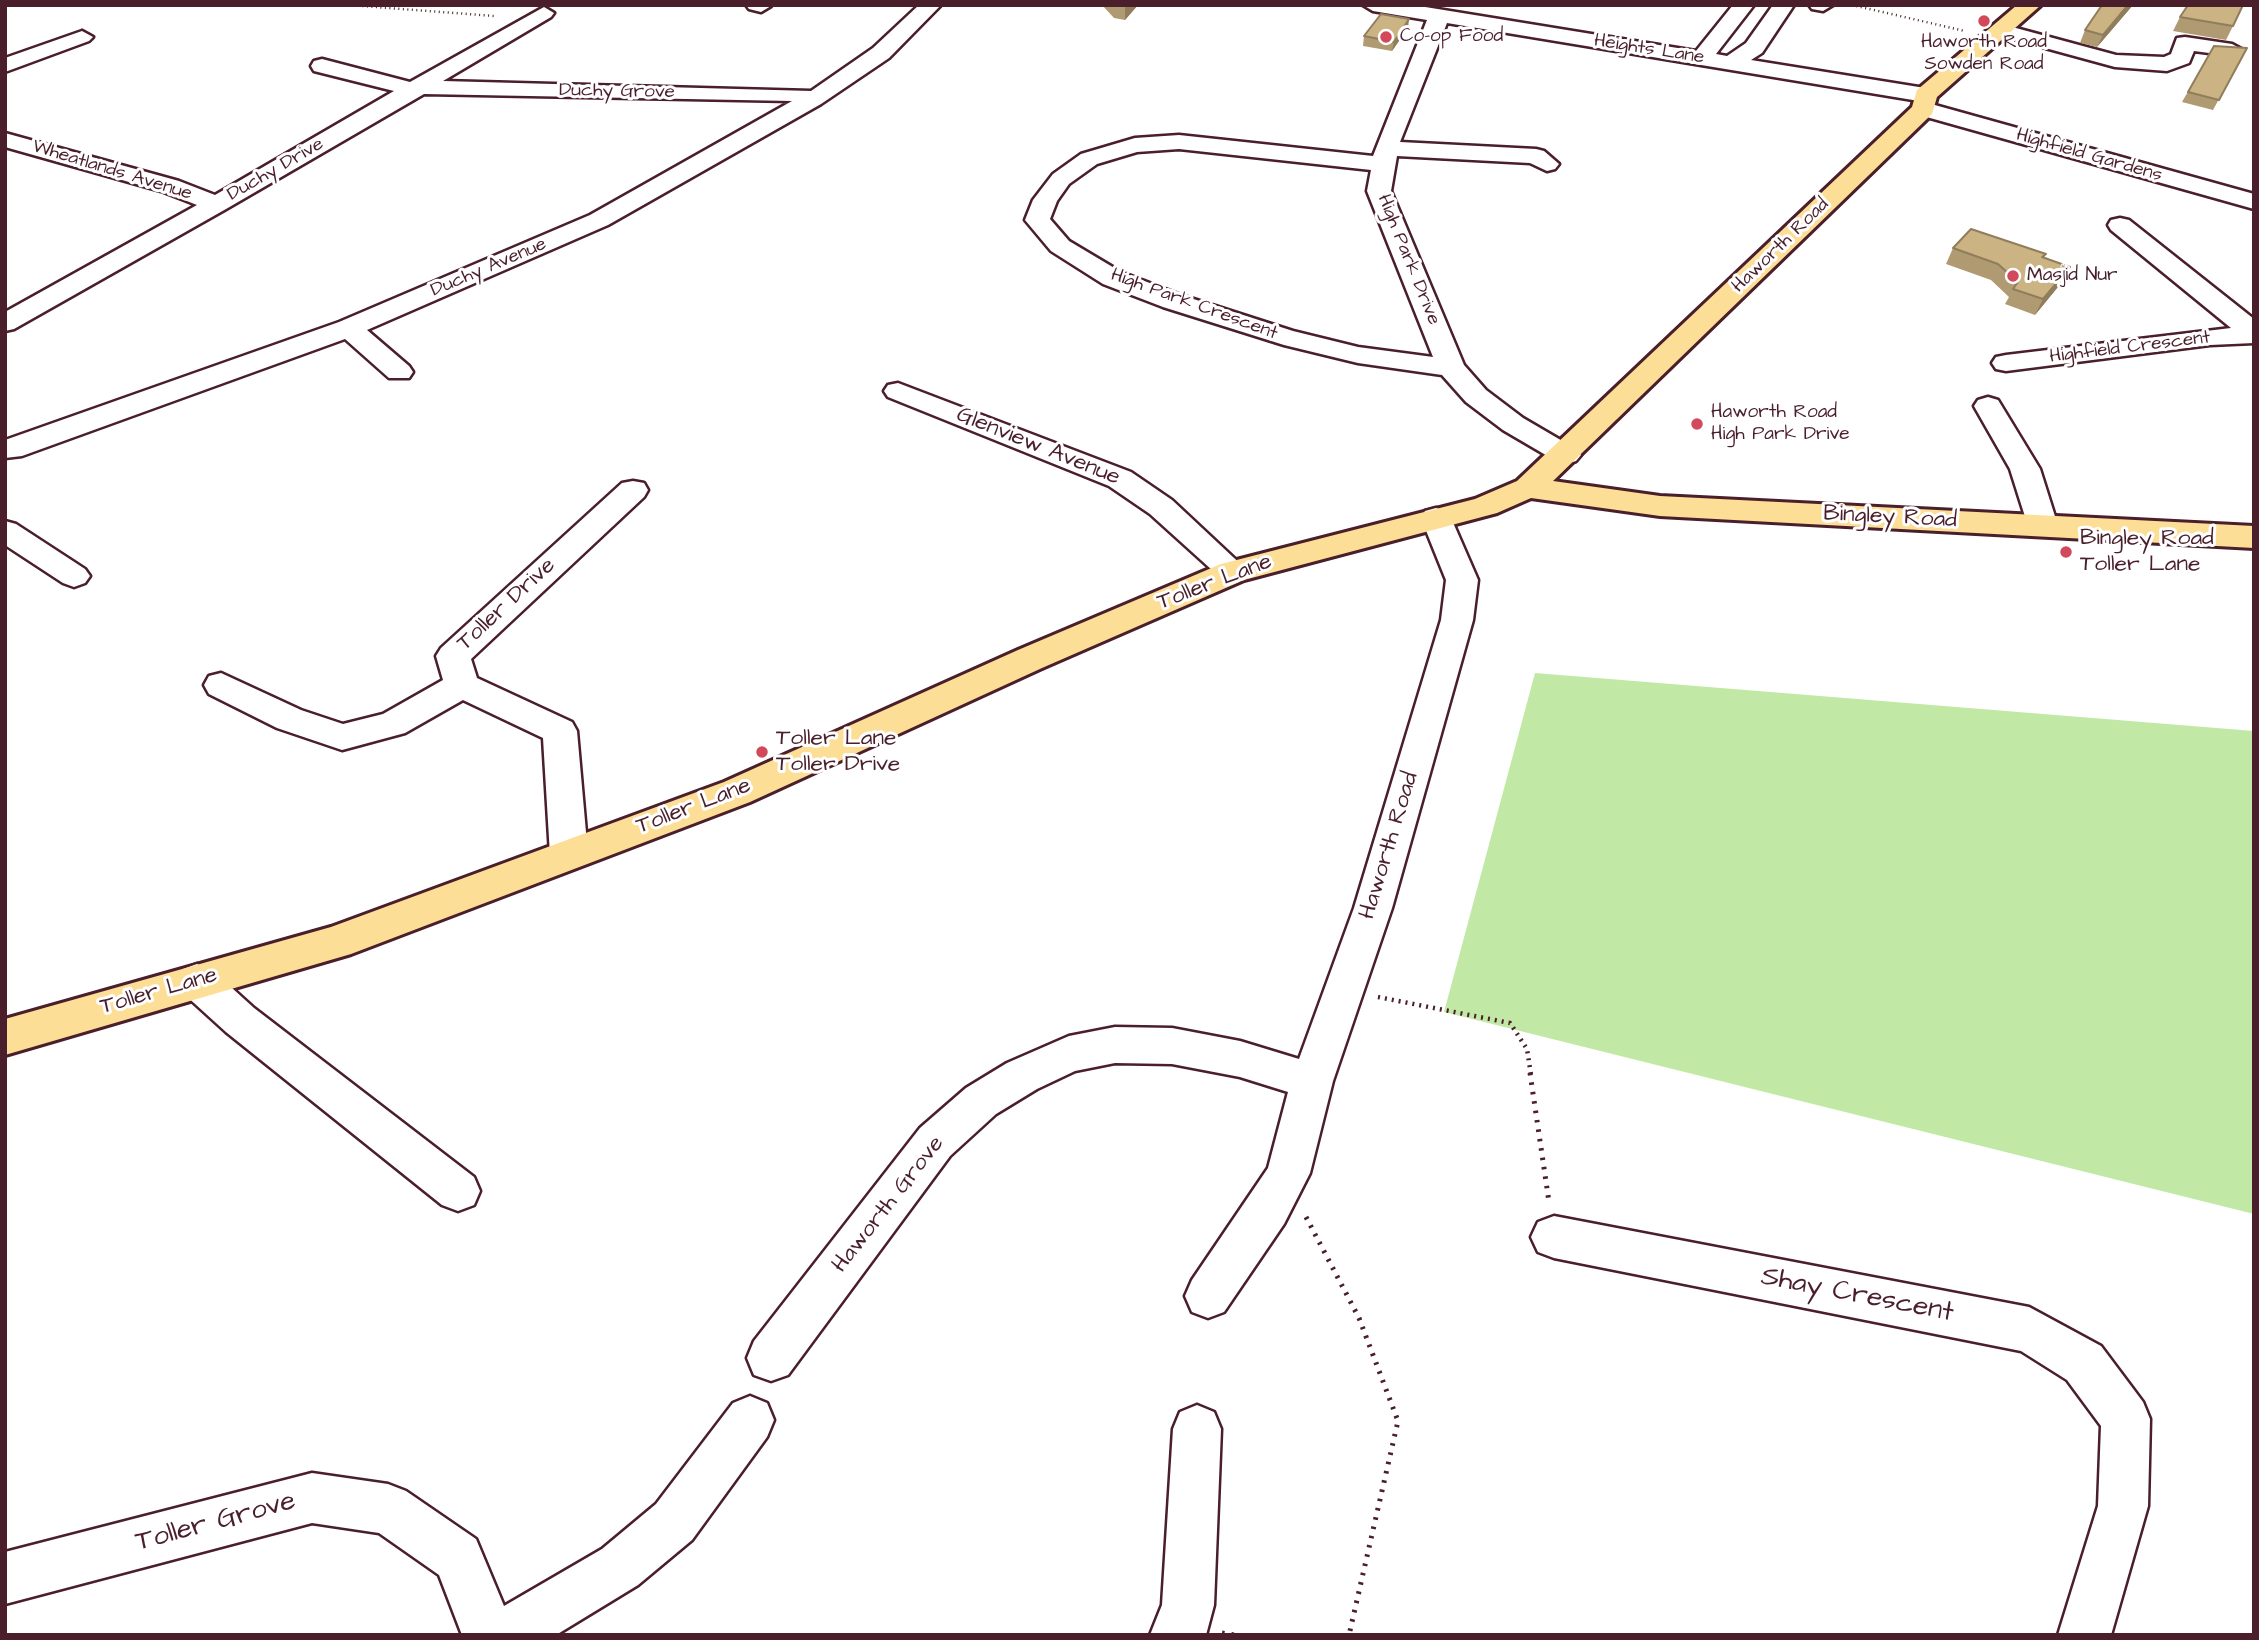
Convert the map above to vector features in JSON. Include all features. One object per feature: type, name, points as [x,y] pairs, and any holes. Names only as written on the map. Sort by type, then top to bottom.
[{"type":"main road","name":"Haworth Road","points":[[1528,488],[1566,454],[1925,102],[2030,5]]},
{"type":"main road","name":"Toller Lane","points":[[5,1037],[336,942],[737,792],[1030,659],[1233,572],[1486,506],[1528,488]]},
{"type":"main road","name":"Bingley Road","points":[[1528,488],[1660,506],[2254,537]]},
{"type":"street","name":"Duchy Avenue","points":[[7,452],[349,328],[599,220],[814,99],[881,53],[931,5]]},
{"type":"street","name":"Heights Lane","points":[[1373,5],[1456,13],[1528,30],[1732,63],[1925,102]]},
{"type":"street","points":[[1702,58],[1744,5]]},
{"type":"street","points":[[1732,63],[1754,48],[1784,5]]},
{"type":"street","name":"High Park Drive","points":[[1456,13],[1383,156],[1379,191],[1451,368],[1485,403],[1566,454]]},
{"type":"street","points":[[1528,30],[1543,14]]},
{"type":"street","name":"Duchy Drive","points":[[5,323],[417,89],[538,16]]},
{"type":"street","points":[[1997,34],[2115,61],[2145,64],[2167,64],[2181,58],[2185,43]]},
{"type":"street","points":[[6,65],[82,37]]},
{"type":"street","points":[[2163,37],[2232,50]]},
{"type":"street","name":"Duchy Grove","points":[[322,66],[417,89],[802,95],[814,99]]},
{"type":"street","name":"Highfield Gardens","points":[[1925,102],[2254,202]]},
{"type":"street","name":"Wheatlands Avenue","points":[[5,140],[170,186],[217,204]]},
{"type":"street","name":"High Park Crescent","points":[[1383,156],[1179,142],[1135,145],[1089,159],[1061,179],[1045,200],[1037,220],[1060,246],[1102,271],[1172,301],[1284,337],[1358,355],[1451,368]]},
{"type":"street","points":[[1383,156],[1536,156],[1547,164]]},
{"type":"street","points":[[2120,225],[2254,334]]},
{"type":"street","points":[[349,328],[399,372]]},
{"type":"street","name":"Highfield Crescent","points":[[2006,363],[2210,337],[2254,334]]},
{"type":"street","name":"Glenview Avenue","points":[[898,391],[1120,479],[1161,507],[1233,572]]},
{"type":"street","points":[[1988,406],[2025,469],[2043,526]]},
{"type":"street","name":"Toller Drive","points":[[569,855],[560,731],[462,685],[453,656],[633,490]]},
{"type":"street","name":"Haworth Road","points":[[1209,1296],[1268,1209],[1288,1173],[1312,1081],[1373,908],[1457,620],[1462,580],[1436,518]]},
{"type":"street","points":[[5,531],[74,576]]},
{"type":"street","points":[[221,685],[289,719],[342,737],[393,724],[462,685]]},
{"type":"street","points":[[197,981],[240,1020],[458,1191]]},
{"type":"street","name":"Haworth Grove","points":[[771,1358],[935,1142],[981,1101],[1022,1076],[1069,1054],[1127,1045],[1172,1046],[1240,1059],[1312,1081]]},
{"type":"street","name":"Shay Crescent","points":[[1554,1237],[2029,1330],[2084,1363],[2126,1419],[2123,1506],[2084,1635]]},
{"type":"street","points":[[506,1635],[620,1567],[674,1522],[750,1420]]},
{"type":"street","points":[[1176,1635],[1183,1627],[1188,1605],[1197,1429]]},
{"type":"street","name":"Toller Grove","points":[[5,1578],[312,1498],[388,1509],[458,1557],[489,1635]]},
{"type":"path","points":[[349,5],[538,16]]},
{"type":"path","points":[[1852,5],[1997,34]]},
{"type":"path","points":[[1344,990],[1510,1023],[1527,1049],[1554,1237]]},
{"type":"path","points":[[1288,1173],[1314,1236],[1359,1318],[1398,1421],[1349,1635]]},
{"type":"green space","points":[[1535,673],[2254,731],[2254,1214],[1444,1012]]},
{"type":"building","points":[[2102,5],[2128,5],[2103,35],[2085,30]]},
{"type":"building","points":[[2188,5],[2243,5],[2233,26],[2180,17]]},
{"type":"building","points":[[1381,14],[1409,19],[1394,42],[1364,36]]},
{"type":"building","points":[[2214,46],[2247,48],[2219,100],[2188,92]]},
{"type":"building","points":[[1971,229],[2046,254],[2042,257],[2070,267],[2043,299],[2013,289],[2018,282],[1998,264],[1953,248]]},
{"type":"place","name":"Haworth Road Sowden Road","points":[[1984,21]]},
{"type":"place","name":"Co-op Food","points":[[1386,37]]},
{"type":"place","name":"Masjid Nur","points":[[2013,276]]},
{"type":"place","name":"Haworth Road High Park Drive","points":[[1697,424]]},
{"type":"place","name":"Bingley Road Toller Lane","points":[[2066,552]]},
{"type":"place","name":"Toller Lane Toller Drive","points":[[762,752]]}]
